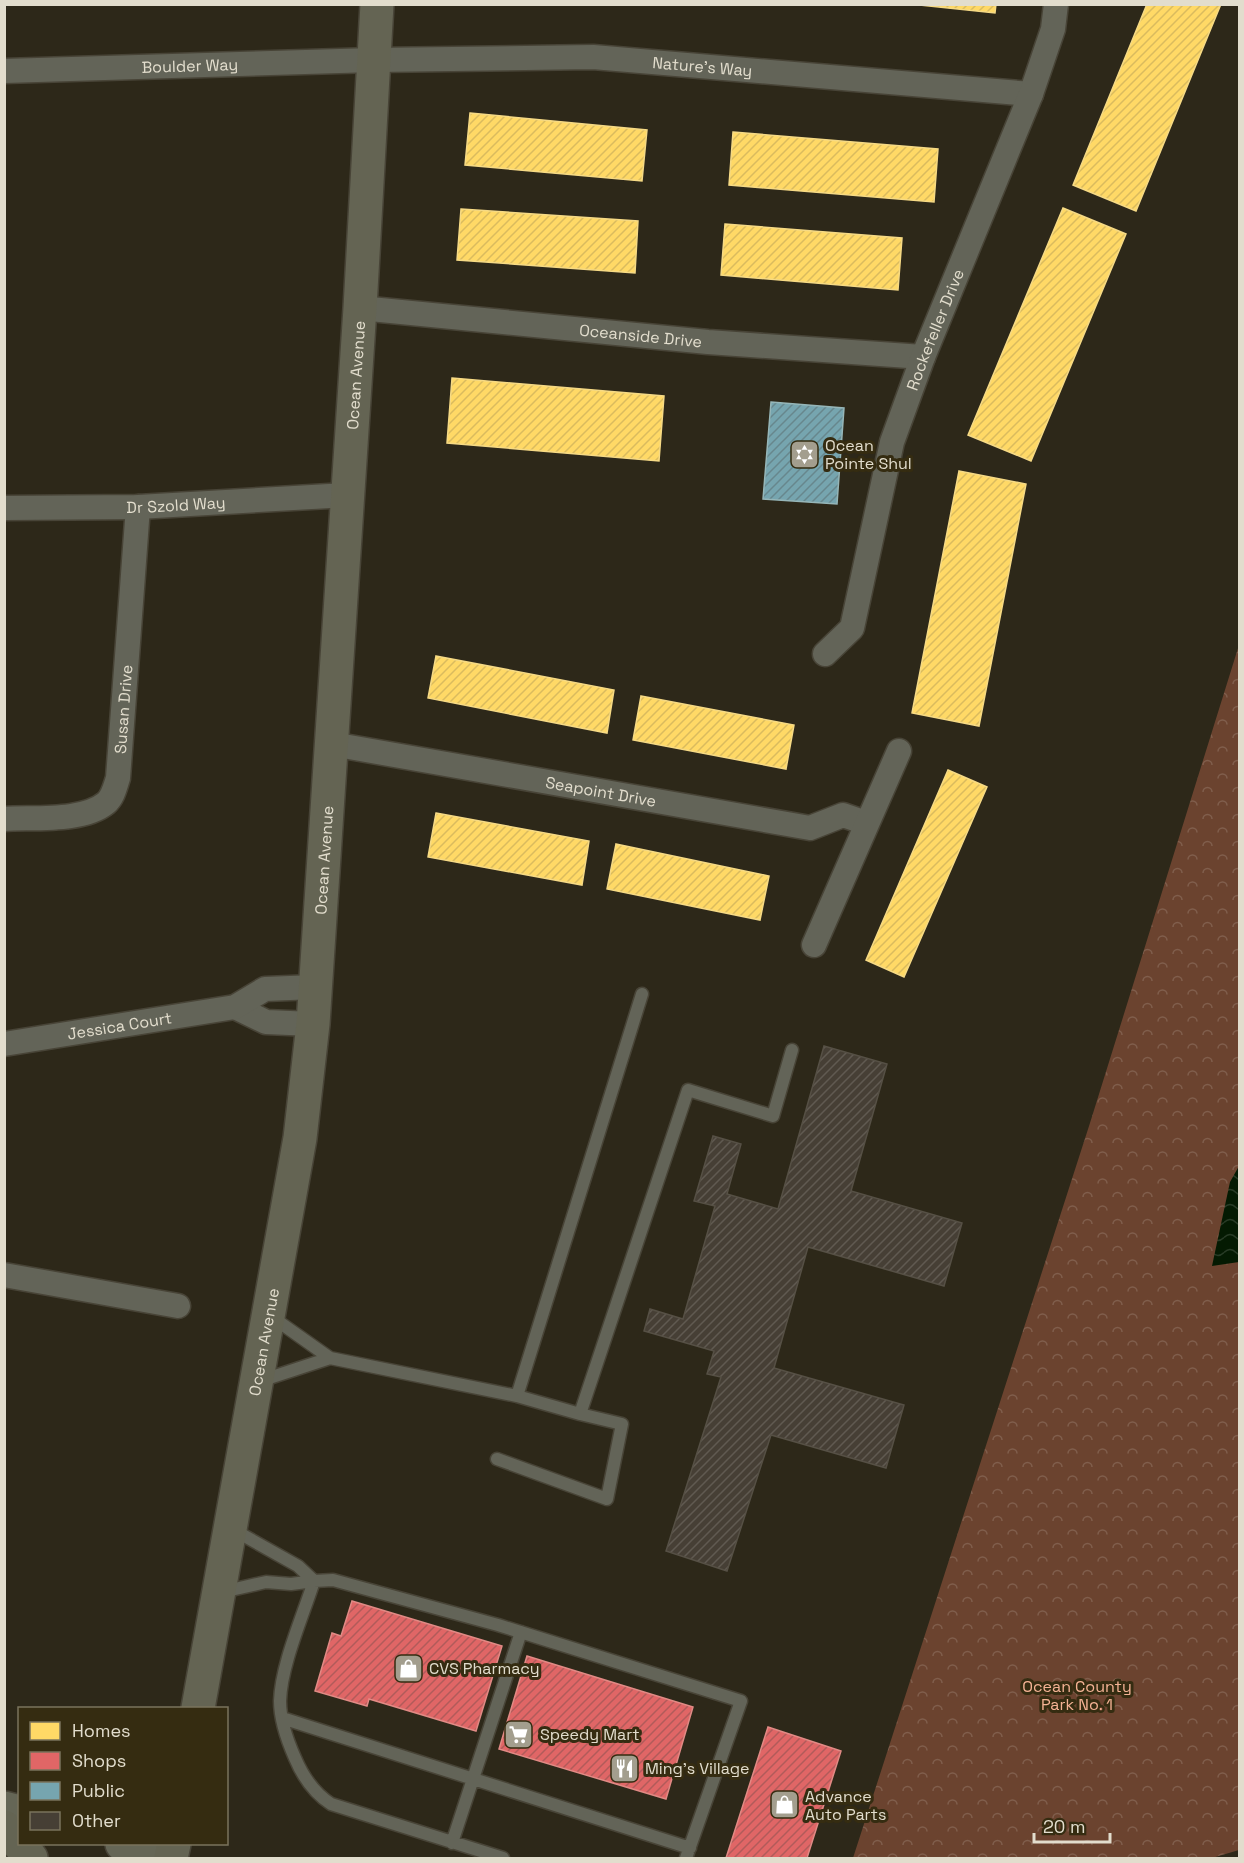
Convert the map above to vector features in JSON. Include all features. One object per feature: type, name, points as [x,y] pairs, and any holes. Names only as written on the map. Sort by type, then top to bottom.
[{"type":"main road","name":"Ocean Avenue","points":[[198,1707],[300,1138],[313,1024],[360,308],[377,4]]},
{"type":"main road","points":[[4,1827],[18,1843]]},
{"type":"main road","points":[[20,1845],[31,1858]]},
{"type":"main road","points":[[126,1845],[171,1858]]},
{"type":"street","name":"Rockefeller Drive","points":[[825,654],[852,628],[892,442],[922,357],[1031,93],[1053,29],[1056,4]]},
{"type":"street","name":"Nature's Way","points":[[374,60],[593,57],[1031,93]]},
{"type":"street","name":"Boulder Way","points":[[4,71],[374,60]]},
{"type":"street","name":"Oceanside Drive","points":[[360,308],[708,342],[922,357]]},
{"type":"street","name":"Dr Szold Way","points":[[4,508],[138,507],[347,495]]},
{"type":"street","name":"Susan Drive","points":[[4,819],[81,815],[108,802],[114,790],[118,778],[138,507]]},
{"type":"street","name":"Seapoint Drive","points":[[332,744],[810,828],[843,815],[866,824]]},
{"type":"street","points":[[814,945],[899,751]]},
{"type":"street","name":"Jessica Court","points":[[4,1044],[235,1007],[265,989],[315,987]]},
{"type":"street","points":[[235,1007],[266,1022],[313,1024]]},
{"type":"street","points":[[4,1275],[178,1306]]},
{"type":"lane","points":[[517,1396],[642,994]]},
{"type":"lane","points":[[580,1414],[688,1090],[773,1116],[792,1050]]},
{"type":"lane","points":[[269,1315],[330,1358],[517,1396],[621,1424],[607,1499],[497,1459]]},
{"type":"lane","points":[[258,1382],[330,1358]]},
{"type":"lane","points":[[231,1528],[298,1566],[314,1581]]},
{"type":"lane","points":[[218,1592],[267,1582],[291,1584],[333,1580],[521,1632],[741,1701],[688,1853],[472,1779],[282,1718]]},
{"type":"lane","points":[[314,1581],[285,1671],[280,1700],[285,1734],[298,1764],[318,1796],[331,1804],[503,1858]]},
{"type":"lane","points":[[452,1843],[521,1632]]},
{"type":"green space","name":"Ocean County Park No. 1","points":[[1239,645],[1239,1850],[1212,1858],[853,1858],[1090,1123]]},
{"type":"water","points":[[1239,1166],[1239,1262],[1212,1266],[1230,1182]]},
{"type":"building: Homes","points":[[910,4],[996,4],[995,13]]},
{"type":"building: Homes","points":[[1147,4],[1221,4],[1136,211],[1073,185]]},
{"type":"building: Homes","points":[[470,113],[647,130],[642,181],[465,165]]},
{"type":"building: Homes","points":[[733,132],[938,149],[934,202],[729,185]]},
{"type":"building: Homes","points":[[1063,208],[1126,234],[1031,461],[968,435]]},
{"type":"building: Homes","points":[[461,209],[638,221],[635,273],[457,260]]},
{"type":"building: Homes","points":[[725,224],[902,238],[898,290],[721,275]]},
{"type":"building: Homes","points":[[452,378],[664,396],[659,461],[447,443]]},
{"type":"building: Homes","points":[[959,471],[1026,484],[979,726],[912,713]]},
{"type":"building: Homes","points":[[436,656],[614,690],[607,733],[428,698]]},
{"type":"building: Homes","points":[[641,696],[794,725],[786,769],[633,740]]},
{"type":"building: Homes","points":[[948,770],[987,787],[904,977],[866,960]]},
{"type":"building: Homes","points":[[436,813],[589,841],[582,885],[428,857]]},
{"type":"building: Homes","points":[[616,844],[769,876],[760,920],[607,889]]},
{"type":"building: Shops","name":"CVS Pharmacy","points":[[352,1601],[502,1646],[476,1731],[369,1699],[367,1706],[315,1691],[332,1633],[341,1636]]},
{"type":"building: Shops","points":[[527,1656],[693,1707],[666,1799],[499,1749]]},
{"type":"building: Shops","name":"Advance Auto Parts","points":[[768,1727],[841,1751],[807,1858],[726,1858]]},
{"type":"building: Public","name":"Ocean Pointe Shul","points":[[771,402],[844,408],[837,504],[763,499]]},
{"type":"building: Other","points":[[824,1046],[887,1064],[851,1191],[962,1223],[944,1286],[808,1247],[774,1368],[904,1405],[886,1468],[771,1435],[727,1571],[666,1551],[721,1377],[707,1374],[714,1351],[644,1331],[650,1309],[683,1319],[715,1206],[694,1201],[713,1136],[741,1144],[727,1194],[778,1209]]},
{"type":"place","name":"Ocean Pointe Shul","points":[[804,454]]},
{"type":"place","name":"CVS Pharmacy","points":[[408,1668]]},
{"type":"place","name":"Speedy Mart","points":[[519,1734]]},
{"type":"place","name":"Ming's Village","points":[[624,1768]]},
{"type":"place","name":"Advance Auto Parts","points":[[784,1805]]}]
